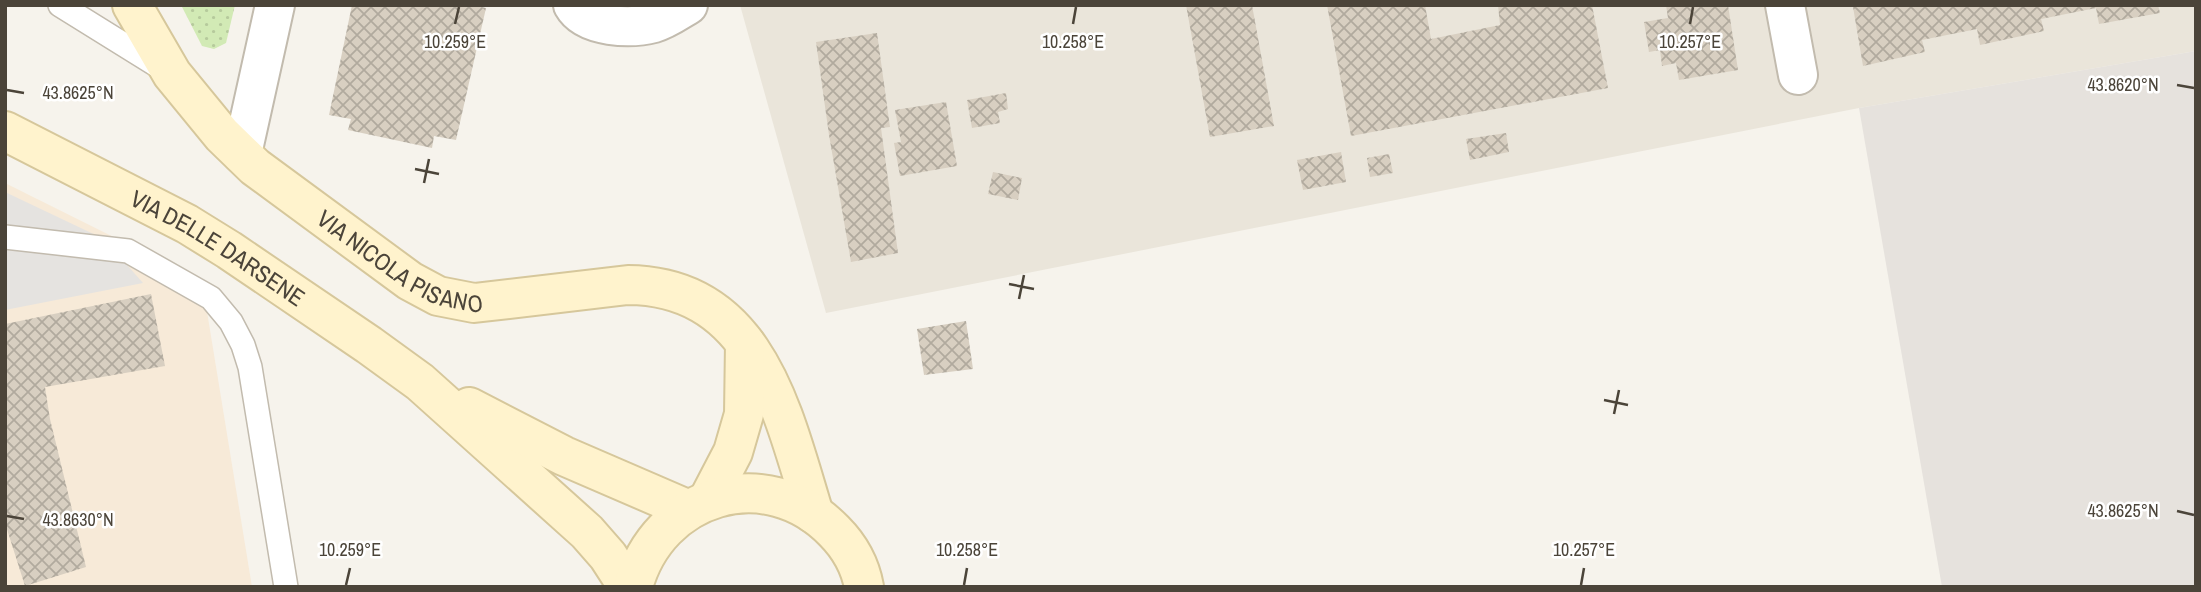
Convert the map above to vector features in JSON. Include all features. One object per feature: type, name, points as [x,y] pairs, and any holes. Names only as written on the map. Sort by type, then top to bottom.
[{"type":"street","name":"VIA NICOLA PISANO","points":[[132,5],[172,74],[204,114],[255,167],[410,281],[438,296],[474,303],[628,285],[650,285],[701,301],[727,320],[745,343],[781,409],[814,514]]},
{"type":"street","points":[[242,154],[275,5]]},
{"type":"street","points":[[573,5],[576,11],[607,26],[654,23],[688,5]]},
{"type":"street","points":[[1785,5],[1798,75]]},
{"type":"street","name":"VIA DELLE DARSENE","points":[[5,131],[187,224],[262,271],[420,382],[587,532],[630,587]]},
{"type":"street","name":"VIA NICOLA PISANO","points":[[698,505],[733,452],[741,426],[744,414],[745,343]]},
{"type":"street","name":"VIA DELLE DARSENE","points":[[420,382],[564,456],[698,505]]},
{"type":"street","name":"VIA NICOLA PISANO","points":[[630,587],[650,544],[668,525],[698,505],[738,494],[765,495],[791,501],[814,514],[827,524],[850,550],[858,566],[863,587]]},
{"type":"lane","points":[[60,5],[172,74]]},
{"type":"lane","points":[[5,237],[128,251],[211,298],[231,322],[243,345],[250,367],[286,587]]},
{"type":"shaded area","points":[[740,5],[2196,5],[2196,51],[1859,108],[826,313]]},
{"type":"shaded area","points":[[2196,51],[2196,587],[1942,587],[1859,108]]},
{"type":"shaded area","points":[[5,183],[202,281],[252,587],[5,587]]},
{"type":"shaded area","points":[[5,192],[104,239],[143,283],[5,310]]},
{"type":"green space","points":[[181,5],[235,5],[226,43],[214,49],[202,46]]},
{"type":"building","points":[[352,5],[473,5],[486,8],[456,140],[434,136],[432,148],[348,130],[351,119],[329,115]]},
{"type":"building","points":[[1186,5],[1252,5],[1274,126],[1210,137]]},
{"type":"building","points":[[1327,5],[1425,5],[1431,39],[1500,25],[1498,5],[1592,5],[1608,88],[1351,136]]},
{"type":"building","points":[[1666,5],[1728,5],[1738,70],[1679,80],[1676,63],[1662,66],[1660,50],[1649,52],[1644,22],[1668,18]]},
{"type":"building","points":[[2158,5],[2160,13],[2099,24],[2096,8],[2041,19],[2044,31],[1980,45],[1977,29],[1922,40],[1925,52],[1863,66],[1853,7]]},
{"type":"building","points":[[877,33],[890,127],[881,128],[898,253],[851,262],[816,42]]},
{"type":"building","points":[[1006,93],[1008,109],[998,112],[1000,123],[972,128],[967,100]]},
{"type":"building","points":[[946,102],[957,166],[900,176],[894,143],[901,142],[895,110]]},
{"type":"building","points":[[1506,133],[1509,152],[1470,160],[1466,139]]},
{"type":"building","points":[[1341,152],[1346,182],[1303,190],[1297,160]]},
{"type":"building","points":[[1389,154],[1393,173],[1370,177],[1367,158]]},
{"type":"building","points":[[993,172],[1022,178],[1018,200],[988,194]]},
{"type":"building","points":[[151,294],[165,366],[45,387],[50,419],[86,567],[25,586],[5,523],[5,324]]},
{"type":"building","points":[[966,321],[973,369],[924,375],[917,329]]}]
